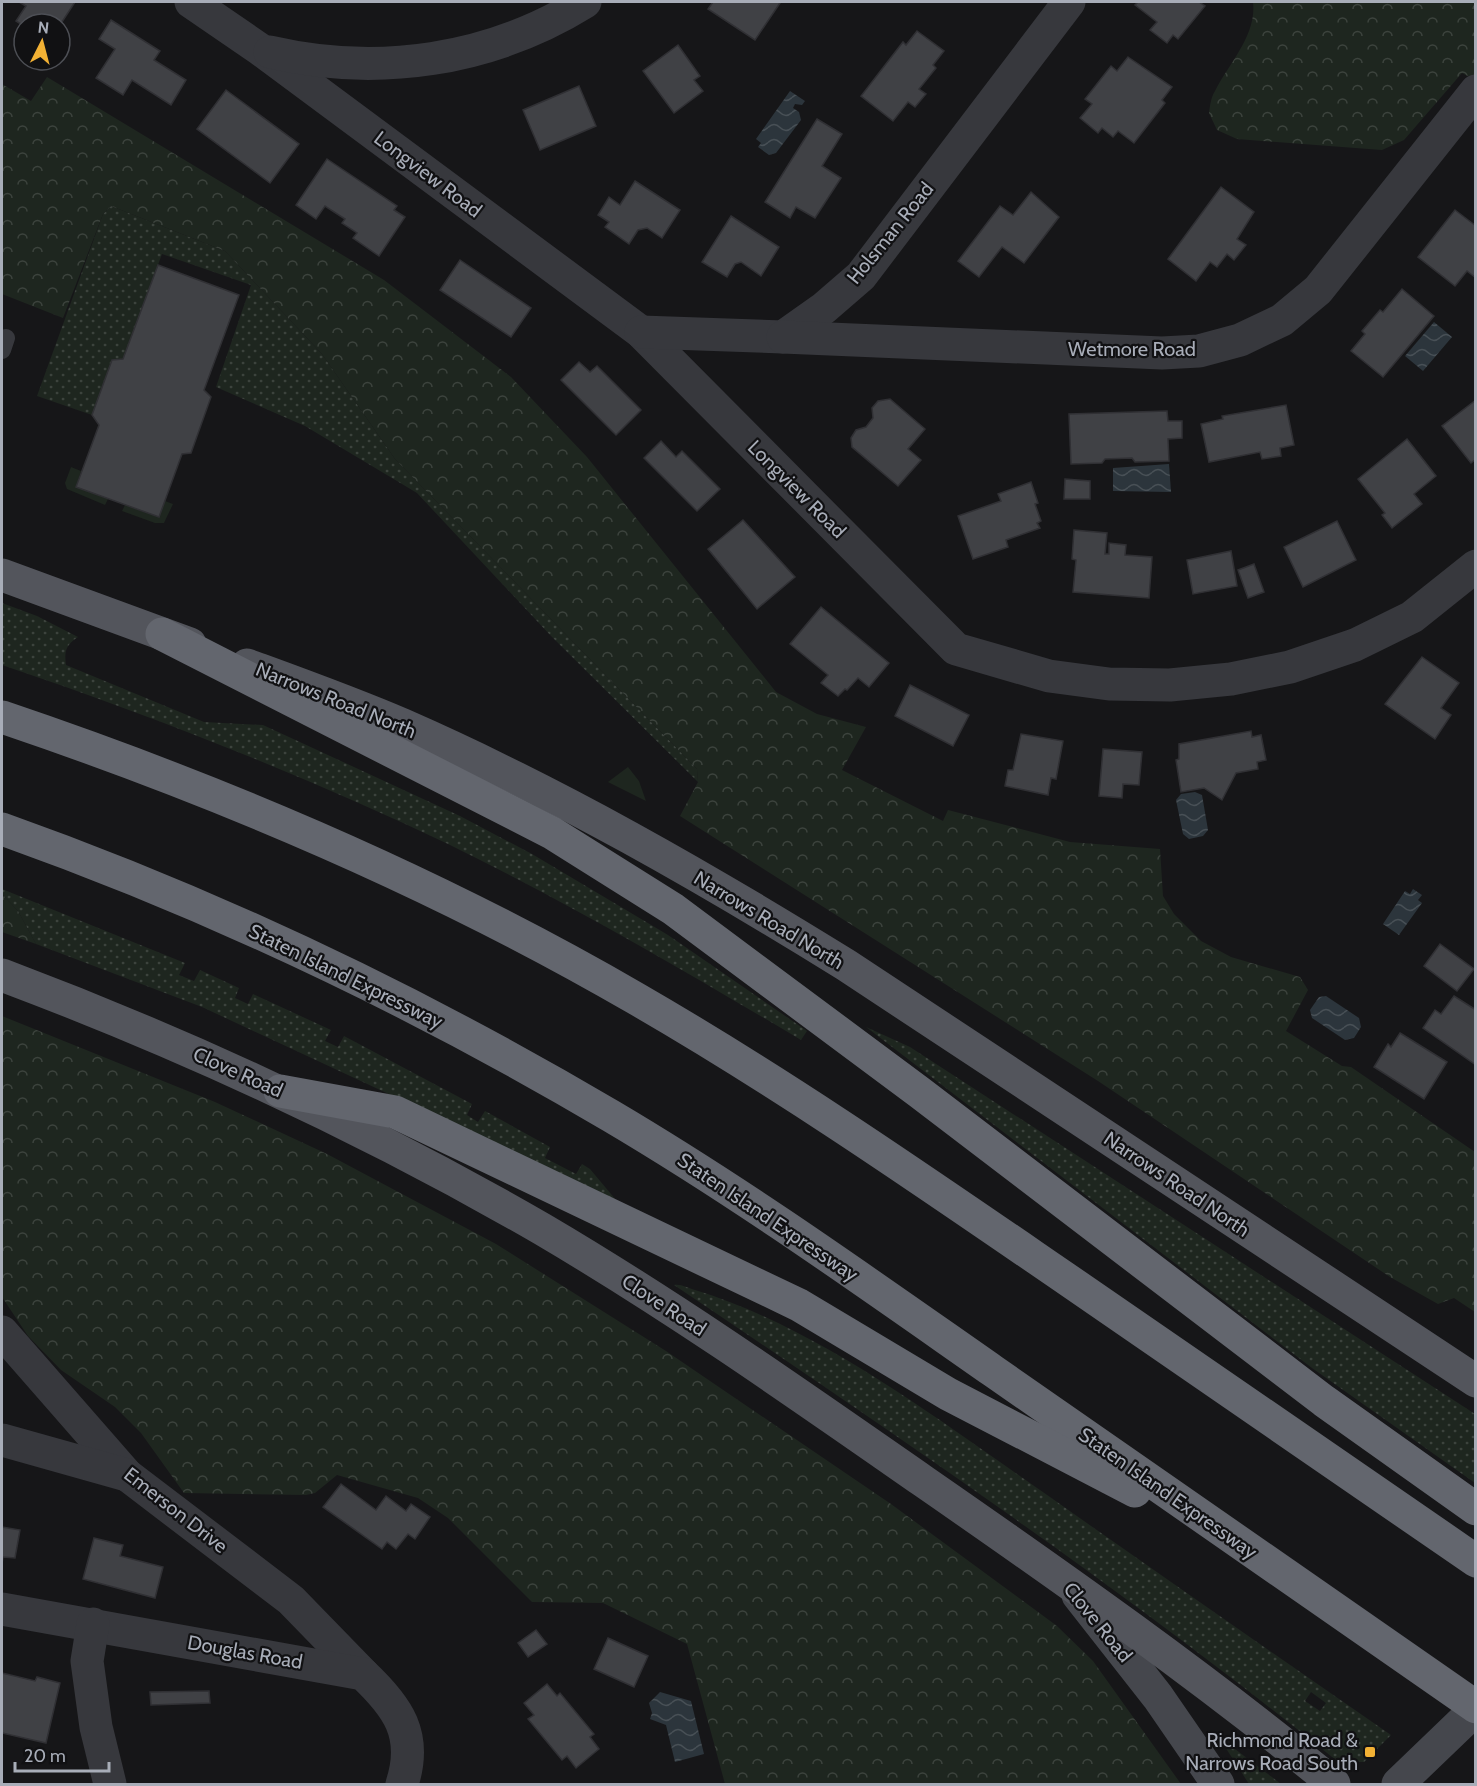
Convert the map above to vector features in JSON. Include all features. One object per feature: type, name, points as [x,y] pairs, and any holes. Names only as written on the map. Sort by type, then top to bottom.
[{"type":"highway","points":[[162,634],[552,832],[673,909],[919,1092],[1324,1401],[1476,1509]]},
{"type":"highway","points":[[2,717],[135,764],[345,850],[507,929],[631,995],[816,1108],[1476,1561]]},
{"type":"highway","name":"Staten Island Expressway","points":[[2,829],[138,880],[274,940],[409,1005],[556,1084],[676,1155],[806,1241],[1476,1708]]},
{"type":"highway","points":[[280,1091],[395,1112],[710,1261],[839,1327],[948,1394],[1254,1553]]},
{"type":"main road","name":"Narrows Road North","points":[[2,575],[345,701],[405,726],[571,808],[694,875],[846,965],[1476,1381]]},
{"type":"main road","name":"Clove Road","points":[[2,975],[128,1024],[280,1091],[442,1173],[593,1259],[758,1367],[1068,1582],[1158,1697],[1218,1784]]},
{"type":"main road","points":[[1068,1582],[1222,1695],[1334,1785]]},
{"type":"main road","points":[[1398,1785],[1476,1708]]},
{"type":"street","name":"Longview Road","points":[[191,2],[261,50],[641,332],[956,648],[992,661],[1049,676],[1109,684],[1170,685],[1231,680],[1290,667],[1355,645],[1412,617],[1476,566]]},
{"type":"street","points":[[261,50],[349,64],[405,63],[460,54],[511,39],[585,2]]},
{"type":"street","name":"Holsman Road","points":[[783,337],[824,308],[861,276],[1069,2]]},
{"type":"street","name":"Wetmore Road","points":[[783,337],[1162,353],[1199,351],[1240,340],[1282,320],[1318,290],[1476,91]]},
{"type":"street","points":[[641,332],[783,337]]},
{"type":"street","name":"Emerson Drive","points":[[2,1332],[127,1474],[291,1600],[363,1674]]},
{"type":"street","points":[[2,1440],[127,1474]]},
{"type":"street","name":"Douglas Road","points":[[2,1609],[363,1674]]},
{"type":"street","points":[[93,1624],[87,1661],[96,1727],[110,1785]]},
{"type":"street","points":[[363,1674],[387,1697],[403,1724],[408,1744],[408,1767],[402,1785]]},
{"type":"green space","points":[[1253,2],[1475,2],[1475,80],[1462,73],[1404,140],[1382,150],[1237,139],[1217,130],[1209,113],[1214,93],[1241,48],[1251,26]]},
{"type":"green space","points":[[47,77],[384,280],[511,377],[587,457],[776,692],[817,714],[866,727],[842,770],[943,821],[948,810],[1070,842],[1160,849],[1163,896],[1174,914],[1201,941],[1231,957],[1300,977],[1308,990],[1286,1031],[1342,1066],[1351,1067],[1475,1152],[1475,1312],[1454,1298],[1438,1304],[1390,1277],[1098,1081],[680,816],[698,782],[697,769],[395,459],[322,354],[225,251],[111,206],[103,214],[63,318],[2,294],[2,84],[31,101]]},
{"type":"green space","points":[[111,206],[225,251],[322,354],[395,459],[697,769],[698,782],[551,636],[417,493],[305,426],[216,387],[251,285],[162,254],[123,359],[112,361],[92,415],[37,396],[103,214]]},
{"type":"green space","points":[[71,467],[81,471],[76,487],[108,499],[105,505],[67,489],[65,483]]},
{"type":"green space","points":[[165,501],[173,504],[164,523],[155,523],[122,511],[125,505],[158,517]]},
{"type":"green space","points":[[2,603],[37,616],[78,637],[67,649],[66,665],[204,722],[263,725],[460,816],[532,854],[668,935],[807,1031],[801,1040],[582,914],[448,844],[283,770],[115,705],[2,665]]},
{"type":"green space","points":[[628,767],[639,781],[646,801],[608,782]]},
{"type":"green space","points":[[2,889],[185,963],[179,975],[194,981],[200,970],[239,988],[235,998],[248,1004],[253,994],[331,1030],[325,1041],[338,1047],[344,1036],[472,1104],[467,1115],[478,1122],[485,1111],[550,1147],[545,1158],[576,1174],[582,1164],[590,1169],[616,1200],[202,1007],[36,944],[18,911],[2,894]]},
{"type":"green space","points":[[2,894],[18,911],[36,944],[2,932]]},
{"type":"green space","points":[[2,1016],[215,1102],[327,1154],[496,1244],[666,1351],[891,1504],[1057,1626],[1093,1661],[1181,1784],[725,1784],[687,1644],[603,1603],[532,1602],[448,1518],[418,1498],[337,1475],[315,1493],[306,1495],[184,1493],[141,1433],[115,1407],[61,1370],[28,1336],[2,1297]]},
{"type":"green space","points":[[866,1027],[910,1047],[1475,1414],[1475,1483],[1312,1368]]},
{"type":"green space","points":[[674,1285],[684,1286],[742,1307],[788,1328],[879,1380],[924,1409],[1391,1735],[1364,1762],[1352,1762],[1347,1769],[1100,1580],[931,1460]],"holes":[[[1311,1692],[1326,1703],[1320,1711],[1305,1701]]]},
{"type":"green space","points":[[1218,1736],[1281,1784],[1249,1784]]},
{"type":"water","points":[[790,91],[805,101],[802,105],[795,104],[793,108],[799,112],[801,120],[776,153],[769,155],[758,147],[761,143],[756,139]]},
{"type":"water","points":[[1434,322],[1452,337],[1423,371],[1405,356]]},
{"type":"water","points":[[1169,464],[1171,492],[1113,491],[1113,468]]},
{"type":"water","points":[[1195,792],[1202,795],[1208,830],[1203,836],[1189,839],[1183,834],[1176,800],[1181,794]]},
{"type":"water","points":[[1413,889],[1422,895],[1418,900],[1422,903],[1399,935],[1383,924],[1405,891],[1410,894]]},
{"type":"water","points":[[1326,996],[1359,1018],[1361,1027],[1354,1038],[1345,1040],[1312,1018],[1310,1010],[1319,997]]},
{"type":"water","points":[[660,1692],[691,1701],[704,1754],[675,1762],[666,1725],[650,1719],[652,1713],[649,1703]]},
{"type":"building","points":[[19,2],[75,2],[68,12],[22,12],[26,6]]},
{"type":"building","points":[[713,2],[780,3],[755,40],[708,9]]},
{"type":"building","points":[[1138,2],[1199,2],[1205,6],[1178,39],[1173,35],[1167,43],[1150,30],[1157,22],[1135,5]]},
{"type":"building","points":[[111,20],[160,51],[154,60],[186,80],[171,105],[132,80],[123,95],[96,78],[115,49],[99,39]]},
{"type":"building","points":[[917,31],[944,51],[933,65],[936,68],[919,89],[926,94],[915,107],[908,102],[893,121],[861,96],[903,42],[906,45]]},
{"type":"building","points":[[678,45],[700,76],[694,80],[703,91],[674,113],[643,71]]},
{"type":"building","points":[[1128,57],[1172,87],[1162,100],[1165,103],[1134,143],[1118,131],[1113,137],[1102,128],[1098,133],[1080,118],[1092,104],[1085,99],[1111,66],[1117,71]]},
{"type":"building","points":[[579,86],[596,126],[540,150],[523,110]]},
{"type":"building","points":[[226,90],[299,144],[270,183],[197,129]]},
{"type":"building","points":[[817,119],[842,134],[822,166],[841,178],[815,218],[796,207],[790,218],[765,202]]},
{"type":"building","points":[[327,159],[397,206],[394,210],[405,217],[379,256],[353,238],[357,233],[342,223],[345,219],[325,206],[316,219],[296,205]]},
{"type":"building","points":[[635,181],[680,210],[662,238],[647,228],[638,230],[629,244],[605,227],[609,222],[598,215],[609,197],[620,205]]},
{"type":"building","points":[[1221,187],[1254,212],[1237,239],[1246,245],[1234,260],[1227,254],[1217,267],[1210,262],[1196,281],[1168,259]]},
{"type":"building","points":[[1031,192],[1059,217],[1024,263],[1002,247],[979,277],[958,261],[1000,206],[1013,215]]},
{"type":"building","points":[[1455,210],[1476,226],[1476,278],[1467,271],[1455,286],[1418,257]]},
{"type":"building","points":[[731,216],[779,247],[761,276],[741,262],[735,264],[727,277],[702,262]]},
{"type":"building","points":[[460,260],[531,308],[511,337],[440,290]]},
{"type":"building","points":[[158,265],[239,295],[204,390],[211,397],[191,453],[182,454],[159,517],[76,487],[99,425],[92,415],[112,360],[123,359]]},
{"type":"building","points":[[1402,289],[1434,316],[1383,377],[1351,351],[1365,334],[1362,331],[1380,310],[1383,312]]},
{"type":"building","points":[[579,362],[590,372],[597,366],[641,410],[616,435],[561,380]]},
{"type":"building","points":[[890,399],[925,429],[908,449],[921,460],[898,486],[852,447],[851,438],[856,430],[866,427],[873,418],[872,408],[878,401]]},
{"type":"building","points":[[1476,400],[1476,459],[1471,463],[1442,426]]},
{"type":"building","points":[[1286,405],[1294,445],[1280,448],[1281,456],[1262,459],[1260,452],[1209,462],[1201,424],[1223,419],[1222,416]]},
{"type":"building","points":[[1167,411],[1168,421],[1182,421],[1182,438],[1168,439],[1169,461],[1135,462],[1132,458],[1105,459],[1102,463],[1071,464],[1069,414]]},
{"type":"building","points":[[1407,439],[1436,476],[1414,494],[1422,504],[1392,528],[1382,515],[1385,513],[1358,479]]},
{"type":"building","points":[[661,441],[676,457],[682,451],[720,489],[697,511],[644,458]]},
{"type":"building","points":[[1065,479],[1090,481],[1090,499],[1064,499]]},
{"type":"building","points":[[1031,482],[1038,503],[1035,504],[1041,521],[1037,523],[1040,528],[1006,540],[1008,547],[973,559],[958,516],[1001,501],[998,494]]},
{"type":"building","points":[[743,520],[795,577],[757,609],[708,549]]},
{"type":"building","points":[[1337,521],[1356,560],[1303,587],[1284,547]]},
{"type":"building","points":[[1074,530],[1107,533],[1105,554],[1109,554],[1109,543],[1126,545],[1125,555],[1152,557],[1149,598],[1073,592],[1076,560],[1072,559]]},
{"type":"building","points":[[1231,551],[1237,586],[1193,594],[1187,560]]},
{"type":"building","points":[[1254,564],[1264,592],[1248,598],[1238,570]]},
{"type":"building","points":[[821,607],[889,663],[869,687],[858,678],[838,696],[821,683],[828,675],[790,644]]},
{"type":"building","points":[[1422,657],[1459,683],[1441,708],[1451,715],[1435,739],[1385,704]]},
{"type":"building","points":[[910,685],[969,715],[953,746],[895,716]]},
{"type":"building","points":[[1251,731],[1252,737],[1261,735],[1266,760],[1257,762],[1258,769],[1236,773],[1222,800],[1204,788],[1181,792],[1176,760],[1179,759],[1179,744]]},
{"type":"building","points":[[1021,734],[1063,741],[1056,779],[1051,778],[1048,795],[1005,786],[1008,770],[1013,770]]},
{"type":"building","points":[[1103,749],[1142,752],[1139,785],[1123,784],[1122,798],[1099,796]]},
{"type":"building","points":[[1440,944],[1474,969],[1457,991],[1424,966]]},
{"type":"building","points":[[1454,996],[1476,1010],[1476,1065],[1423,1028],[1435,1010],[1441,1014]]},
{"type":"building","points":[[1400,1033],[1447,1062],[1424,1099],[1374,1067],[1388,1044],[1391,1047]]},
{"type":"building","points":[[341,1484],[376,1510],[386,1496],[406,1511],[411,1504],[430,1517],[415,1539],[408,1534],[396,1549],[387,1542],[382,1549],[323,1507]]},
{"type":"building","points":[[2,1527],[20,1530],[15,1558],[3,1557],[2,1564]]},
{"type":"building","points":[[94,1538],[123,1545],[120,1556],[163,1567],[155,1598],[83,1579]]},
{"type":"building","points":[[536,1630],[547,1644],[528,1657],[518,1643]]},
{"type":"building","points":[[608,1638],[648,1656],[634,1687],[594,1669]]},
{"type":"building","points":[[2,1673],[35,1681],[37,1677],[60,1683],[46,1743],[2,1733]]},
{"type":"building","points":[[547,1684],[557,1696],[560,1693],[594,1734],[590,1737],[599,1749],[576,1768],[567,1756],[562,1760],[528,1719],[534,1715],[524,1703]]},
{"type":"building","points":[[209,1691],[210,1703],[151,1705],[150,1692]]},
{"type":"place","name":"Richmond Road & Narrows Road South","points":[[1370,1752]]}]
